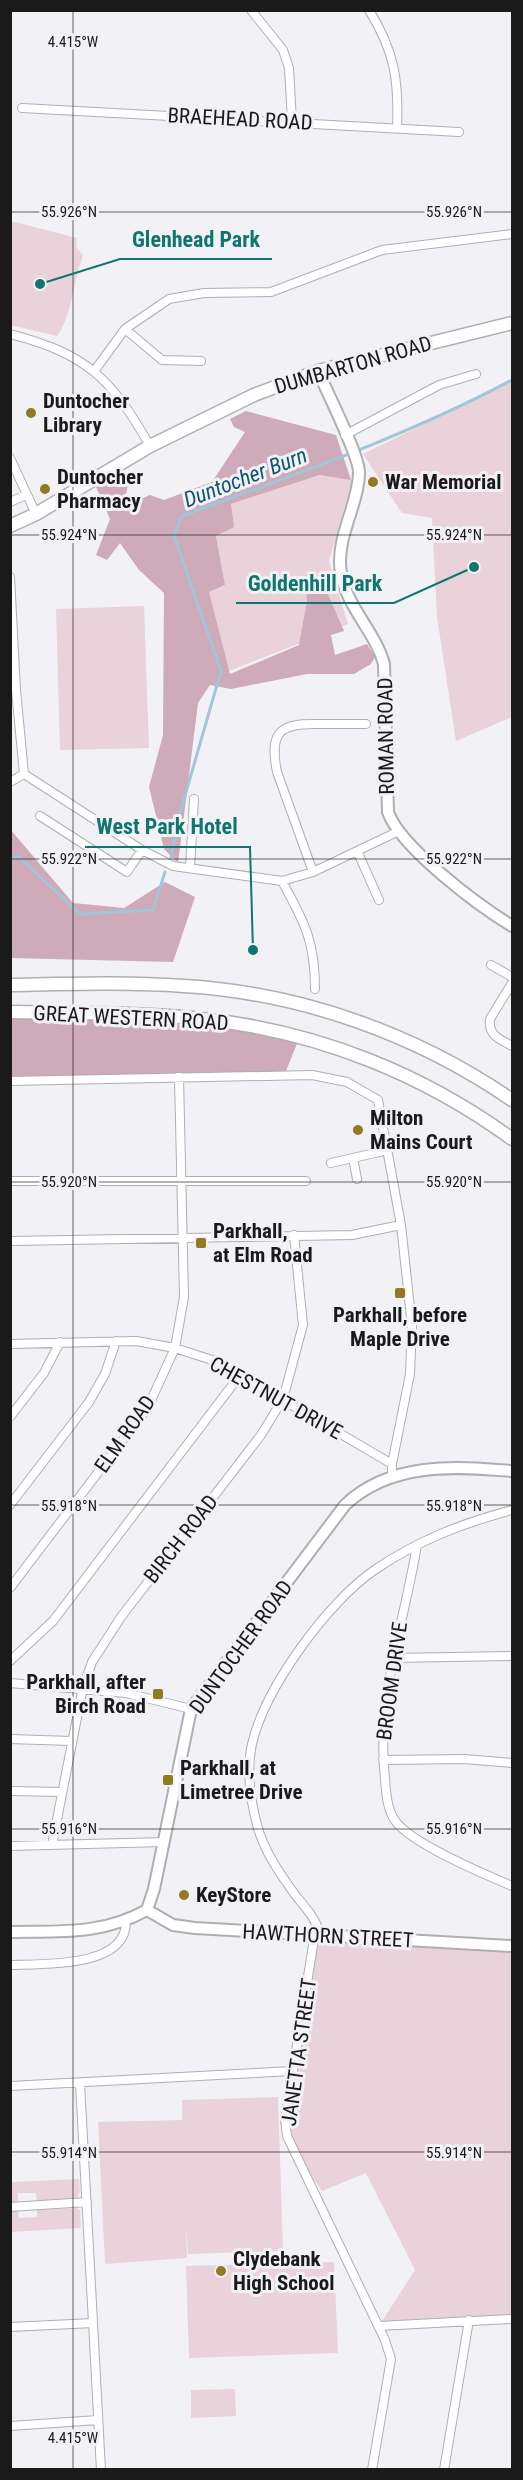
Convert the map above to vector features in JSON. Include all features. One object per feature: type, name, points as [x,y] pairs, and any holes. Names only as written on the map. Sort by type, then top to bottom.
[{"type":"main road","name":"DUMBARTON ROAD","points":[[10,526],[36,514],[150,446],[254,395],[318,371],[513,323]]},
{"type":"main road","name":"GREAT WESTERN ROAD","points":[[10,985],[185,986],[278,999],[358,1022],[406,1040],[469,1072],[513,1100]]},
{"type":"main road","name":"GREAT WESTERN ROAD","points":[[10,1012],[171,1016],[244,1024],[300,1036],[370,1059],[407,1076],[461,1104],[513,1139]]},
{"type":"street","points":[[251,10],[283,50],[289,68],[292,121]]},
{"type":"street","points":[[369,10],[395,67],[398,94],[397,129]]},
{"type":"street","name":"BRAEHEAD ROAD","points":[[22,108],[292,121],[459,132]]},
{"type":"street","points":[[95,369],[125,329],[148,312],[180,297],[204,293],[271,292],[382,250],[513,234]]},
{"type":"street","points":[[125,329],[162,360],[201,361]]},
{"type":"street","points":[[10,334],[49,344],[95,369],[125,405],[150,446]]},
{"type":"street","name":"ROMAN ROAD","points":[[318,371],[358,464],[357,486],[340,553],[341,573],[352,606],[378,646],[384,664],[386,803],[390,819],[399,831]]},
{"type":"street","points":[[347,438],[439,385],[476,374]]},
{"type":"street","points":[[10,458],[36,514]]},
{"type":"street","points":[[10,502],[26,495]]},
{"type":"street","points":[[10,577],[13,691],[24,774],[142,850],[174,866],[282,881],[313,872],[358,853],[399,831],[459,888],[513,926]]},
{"type":"street","points":[[313,872],[277,772],[274,758],[276,737],[282,729],[293,724],[366,724]]},
{"type":"street","points":[[10,782],[24,774]]},
{"type":"street","points":[[190,868],[194,799]]},
{"type":"street","points":[[40,816],[127,872],[142,850]]},
{"type":"street","points":[[358,853],[379,900]]},
{"type":"street","points":[[282,881],[309,933],[315,959],[315,989]]},
{"type":"street","points":[[491,965],[513,977]]},
{"type":"street","points":[[513,983],[490,1020],[489,1026],[494,1036],[513,1046]]},
{"type":"street","points":[[10,1082],[179,1077],[321,1077],[354,1086],[378,1100],[381,1105],[401,1225],[412,1326],[410,1374],[392,1464],[392,1476]]},
{"type":"street","name":"ELM ROAD","points":[[10,1588],[148,1407],[175,1348],[184,1297],[179,1077]]},
{"type":"street","points":[[331,1163],[388,1150]]},
{"type":"street","points":[[353,1158],[357,1179]]},
{"type":"street","points":[[10,1181],[306,1180]]},
{"type":"street","points":[[10,1241],[352,1235],[401,1225]]},
{"type":"street","name":"BIRCH ROAD","points":[[52,1845],[71,1741],[83,1687],[92,1662],[121,1617],[261,1435],[283,1399],[303,1324],[294,1235]]},
{"type":"street","points":[[10,1505],[89,1402],[105,1374],[116,1341]]},
{"type":"street","name":"CHESTNUT DRIVE","points":[[10,1344],[136,1341],[175,1348],[212,1360],[392,1464]]},
{"type":"street","points":[[10,1417],[44,1373],[60,1342]]},
{"type":"street","points":[[10,1661],[53,1621],[240,1375]]},
{"type":"street","name":"DUNTOCHER ROAD","points":[[147,1910],[164,1842],[191,1709],[345,1505],[359,1491],[392,1476],[456,1466],[513,1471]]},
{"type":"street","points":[[317,1934],[315,1919],[266,1851],[260,1835],[249,1780],[252,1746],[261,1714],[296,1655],[332,1610],[373,1570],[417,1545],[465,1522],[513,1510]]},
{"type":"street","name":"BROOM DRIVE","points":[[417,1545],[392,1658],[382,1722],[382,1760],[386,1797],[394,1820],[424,1844],[513,1886]]},
{"type":"street","points":[[392,1658],[513,1656]]},
{"type":"street","points":[[10,1683],[83,1687],[126,1693],[191,1709]]},
{"type":"street","points":[[10,1738],[71,1741]]},
{"type":"street","points":[[382,1760],[464,1759],[513,1762]]},
{"type":"street","points":[[10,1791],[62,1792]]},
{"type":"street","points":[[10,1846],[164,1842]]},
{"type":"street","points":[[10,1932],[94,1930],[126,1922],[147,1910]]},
{"type":"street","name":"HAWTHORN STREET","points":[[147,1910],[173,1925],[513,1946]]},
{"type":"street","points":[[10,1965],[78,1962],[112,1949],[122,1941],[126,1932],[126,1922]]},
{"type":"street","name":"JANETTA STREET","points":[[317,1934],[285,2119],[287,2136],[379,2326],[391,2359],[372,2469]]},
{"type":"street","points":[[10,2086],[293,2071]]},
{"type":"street","points":[[80,2083],[101,2469]]},
{"type":"street","points":[[10,2207],[87,2202]]},
{"type":"street","points":[[379,2326],[513,2319]]},
{"type":"street","points":[[444,2469],[469,2320]]},
{"type":"street","points":[[10,2327],[93,2322]]},
{"type":"street","points":[[10,2426],[98,2420]]},
{"type":"shaded area","points":[[11,221],[77,238],[76,247],[83,255],[66,320],[57,336],[11,325]]},
{"type":"shaded area","points":[[512,381],[512,717],[456,741],[437,617],[432,518],[402,513],[363,454]]},
{"type":"shaded area","points":[[246,411],[336,435],[351,480],[320,475],[231,504],[234,527],[216,536],[225,585],[209,592],[230,674],[299,645],[307,601],[306,590],[323,583],[344,631],[331,635],[335,655],[367,644],[375,657],[371,664],[354,674],[307,674],[231,689],[210,685],[198,703],[178,863],[164,849],[149,787],[163,735],[164,593],[139,570],[120,543],[107,560],[96,555],[110,519],[96,487],[131,472],[123,507],[150,495],[164,500],[212,482],[245,432],[234,427],[230,419]]},
{"type":"shaded area","points":[[346,467],[352,482],[329,561],[348,624],[229,671],[208,592],[225,585],[216,536],[231,504]]},
{"type":"shaded area","points":[[144,606],[149,748],[60,750],[56,609]]},
{"type":"shaded area","points":[[10,829],[73,903],[124,908],[165,882],[195,897],[173,962],[11,958]]},
{"type":"shaded area","points":[[11,1012],[171,1016],[300,1036],[284,1076],[11,1081]]},
{"type":"shaded area","points":[[315,1933],[512,1946],[512,2319],[379,2326],[415,2270],[366,2173],[322,2191],[298,2157],[285,2119]]},
{"type":"shaded area","points":[[278,2097],[283,2251],[188,2254],[186,2226],[187,2258],[105,2264],[98,2122],[182,2120],[182,2100]]},
{"type":"shaded area","points":[[79,2179],[80,2192],[76,2200],[37,2202],[36,2193],[18,2193],[18,2203],[11,2204],[11,2182]]},
{"type":"shaded area","points":[[77,2208],[80,2210],[81,2228],[11,2232],[11,2211],[18,2211],[19,2218],[37,2217],[37,2210]]},
{"type":"shaded area","points":[[334,2262],[338,2353],[189,2358],[186,2266]]},
{"type":"shaded area","points":[[235,2389],[236,2416],[191,2418],[191,2390]]},
{"type":"waterway","name":"Duntocher Burn","points":[[171,857],[180,813],[221,671],[174,536],[182,516],[391,437],[512,380]]},
{"type":"waterway","name":"Duntocher Burn","points":[[10,860],[18,856],[80,914],[153,910],[165,872]]},
{"type":"place","name":"Glenhead Park","points":[[40,284]]},
{"type":"place","name":"Duntocher Library","points":[[31,413]]},
{"type":"place","name":"War Memorial","points":[[373,482]]},
{"type":"place","name":"Duntocher Pharmacy","points":[[45,489]]},
{"type":"place","name":"Goldenhill Park","points":[[474,567]]},
{"type":"place","name":"West Park Hotel","points":[[253,950]]},
{"type":"place","name":"Milton Mains Court","points":[[358,1130]]},
{"type":"place","name":"Parkhall, at Elm Road","points":[[201,1243]]},
{"type":"place","name":"Parkhall, before Maple Drive","points":[[400,1293]]},
{"type":"place","name":"Parkhall, after Birch Road","points":[[158,1694]]},
{"type":"place","name":"Parkhall, at Limetree Drive","points":[[168,1780]]},
{"type":"place","name":"KeyStore","points":[[184,1895]]},
{"type":"place","name":"Clydebank High School","points":[[221,2271]]}]
